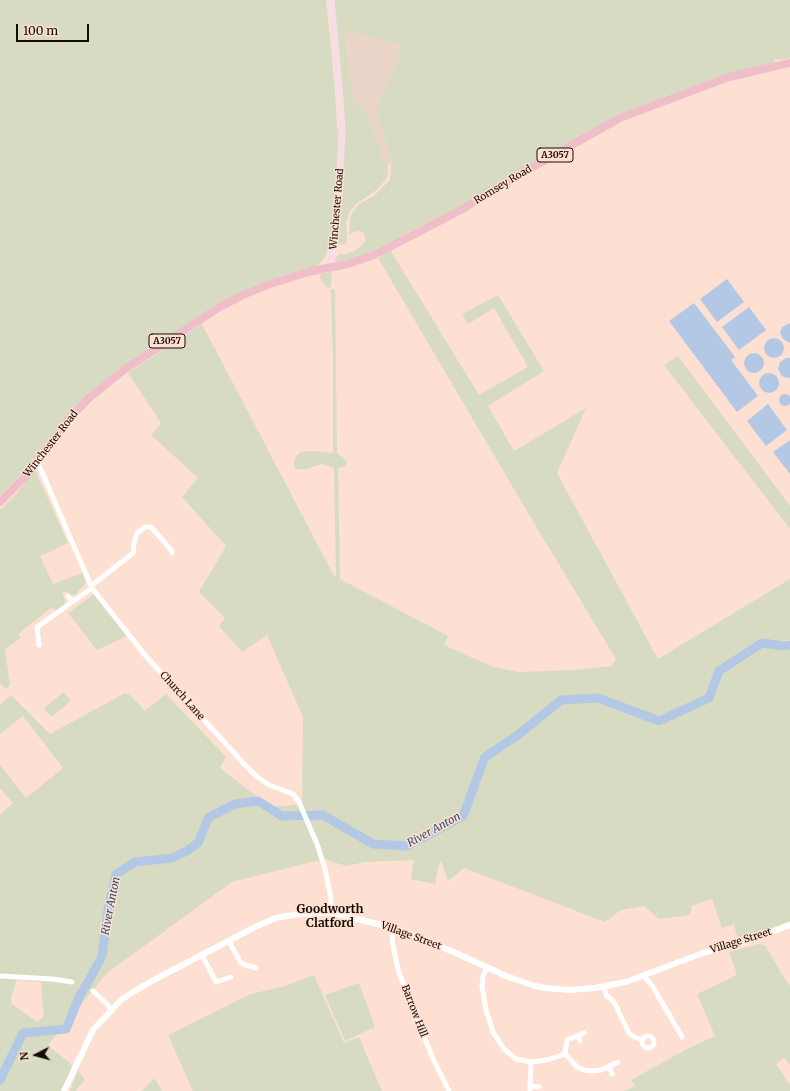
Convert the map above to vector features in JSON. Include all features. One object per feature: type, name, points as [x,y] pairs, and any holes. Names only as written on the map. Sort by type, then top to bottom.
[{"type":"main road","name":"Winchester Road","points":[[0,502],[38,463],[60,429],[75,412],[109,381],[149,352],[218,308],[245,294],[285,279],[329,267],[334,247],[337,220],[342,134],[331,0]]},
{"type":"main road","name":"Romsey Road","points":[[329,267],[348,264],[391,247],[459,211],[515,177],[620,118],[729,77],[790,63]]},
{"type":"street","name":"Church Lane","points":[[38,463],[92,587],[144,654],[246,766],[268,785],[293,794],[299,802],[317,844],[332,899],[330,913]]},
{"type":"street","points":[[39,645],[38,627],[92,587],[133,553],[137,533],[145,527],[151,527],[172,552]]},
{"type":"street","points":[[68,596],[72,601]]},
{"type":"street","name":"Village Street","points":[[64,1091],[93,1030],[122,999],[133,991],[256,926],[276,918],[298,914],[330,913],[341,915],[394,928],[443,947],[487,968],[517,980],[546,988],[576,989],[626,982],[697,955],[747,941],[790,925]]},
{"type":"street","name":"Barrow Hill","points":[[394,928],[392,939],[398,970],[433,1059],[449,1091]]},
{"type":"street","points":[[229,941],[240,962],[256,968]]},
{"type":"street","points":[[202,955],[216,982],[231,977]]},
{"type":"street","points":[[487,968],[483,976],[482,986],[486,1010],[493,1032],[504,1049],[516,1059],[531,1062],[548,1060],[565,1054]]},
{"type":"street","points":[[0,976],[52,979],[72,982]]},
{"type":"street","points":[[644,976],[653,987],[682,1037]]},
{"type":"street","points":[[604,986],[606,995],[614,1002],[629,1033],[642,1040]]},
{"type":"street","points":[[93,991],[112,1009]]},
{"type":"street","points":[[584,1033],[567,1040],[565,1054],[577,1067],[592,1071],[609,1067],[618,1062]]},
{"type":"street","points":[[578,1035],[580,1041]]},
{"type":"street","points":[[531,1062],[530,1089],[539,1086]]},
{"type":"street","points":[[609,1067],[612,1074]]},
{"type":"shaded area","points":[[345,28],[403,46],[378,105],[378,117],[389,150],[391,163],[383,163],[380,148],[367,114],[362,106],[354,101]]},
{"type":"green space","points":[[0,0],[326,0],[335,89],[337,129],[345,129],[332,0],[790,0],[790,58],[779,60],[774,59],[775,62],[683,90],[635,109],[459,207],[403,235],[404,238],[368,255],[336,263],[335,259],[340,253],[346,254],[355,251],[365,242],[365,235],[363,232],[358,231],[349,234],[350,217],[353,212],[359,204],[374,196],[390,180],[391,167],[389,150],[378,117],[378,105],[403,46],[345,29],[354,101],[362,106],[367,114],[380,148],[383,163],[388,163],[388,173],[386,179],[378,189],[356,204],[349,213],[346,222],[346,244],[330,243],[325,257],[319,264],[312,268],[282,276],[251,287],[74,408],[24,472],[0,496]]},
{"type":"green space","points":[[391,251],[479,395],[528,367],[494,308],[468,324],[462,314],[498,295],[544,371],[488,406],[514,451],[586,408],[557,473],[658,659],[790,579],[790,640],[781,641],[781,650],[790,649],[790,921],[738,941],[734,924],[722,928],[712,899],[692,906],[690,915],[659,919],[644,906],[621,910],[605,922],[464,868],[448,881],[440,860],[435,884],[411,879],[414,860],[365,862],[346,866],[324,859],[232,882],[107,973],[48,1045],[72,1065],[70,1073],[61,1091],[0,1091],[0,815],[13,803],[0,788],[0,765],[26,798],[63,768],[23,716],[0,734],[0,705],[11,695],[50,734],[125,693],[130,695],[145,711],[166,694],[226,757],[220,768],[270,807],[302,804],[303,717],[267,635],[242,652],[219,626],[225,618],[199,592],[226,546],[182,497],[198,478],[151,435],[161,423],[128,373],[202,324],[334,576],[336,577],[334,468],[322,464],[303,470],[296,469],[294,466],[296,456],[301,452],[313,451],[333,453],[331,289],[335,289],[337,453],[344,458],[347,463],[344,467],[338,468],[340,579],[448,636],[444,645],[493,667],[519,672],[575,670],[611,666],[616,659],[378,258]],"holes":[[[17,980],[41,982],[44,1016],[37,1022],[12,1004],[11,997]]]},
{"type":"green space","points":[[332,272],[331,287],[328,288],[322,282],[319,274]]},
{"type":"green space","points":[[678,356],[790,506],[790,529],[664,365]]},
{"type":"green space","points":[[35,470],[68,543],[40,556],[53,584],[83,573],[86,583],[75,595],[70,595],[67,591],[62,593],[65,604],[61,608],[57,611],[51,608],[18,634],[21,638],[5,649],[10,685],[6,689],[0,683],[0,510],[17,493]]},
{"type":"green space","points":[[94,594],[127,636],[97,650],[68,613]]},
{"type":"green space","points":[[64,692],[71,701],[51,717],[44,708]]},
{"type":"green space","points":[[759,944],[766,946],[790,986],[790,1065],[784,1058],[776,1064],[790,1085],[790,1091],[624,1091],[635,1086],[631,1080],[685,1050],[715,1036],[697,994],[737,975],[729,952]]},
{"type":"green space","points":[[314,975],[344,1043],[359,1037],[382,1091],[193,1091],[168,1035],[251,994],[285,986]]},
{"type":"green space","points":[[359,983],[375,1027],[345,1041],[325,995]]},
{"type":"green space","points":[[78,1070],[85,1080],[75,1091],[70,1091]]},
{"type":"green space","points":[[155,1078],[162,1091],[141,1091]]},
{"type":"water","points":[[727,279],[744,302],[717,322],[700,299]]},
{"type":"water","points":[[694,303],[735,357],[731,360],[758,396],[737,412],[669,321]]},
{"type":"water","points":[[749,307],[766,330],[739,350],[722,327]]},
{"type":"water","points":[[790,323],[790,343],[783,339],[780,333],[782,327]]},
{"type":"water","points":[[774,338],[781,341],[784,348],[781,355],[774,358],[767,355],[764,348],[767,341]]},
{"type":"water","points":[[750,353],[758,353],[764,359],[764,367],[758,373],[750,373],[744,367],[744,359]]},
{"type":"water","points":[[786,358],[790,358],[790,378],[781,375],[778,369],[780,362]]},
{"type":"water","points":[[769,373],[776,376],[779,383],[776,390],[769,393],[762,390],[759,383],[762,376]]},
{"type":"water","points":[[783,394],[787,394],[791,400],[787,406],[783,406],[779,402],[779,398]]},
{"type":"water","points":[[768,404],[787,430],[766,446],[747,421]]},
{"type":"water","points":[[790,440],[790,474],[773,452]]},
{"type":"waterway","name":"River Anton","points":[[0,1080],[23,1033],[66,1029],[80,995],[102,956],[108,910],[116,874],[135,862],[172,858],[187,851],[198,843],[209,817],[235,804],[258,801],[282,816],[323,815],[373,844],[407,846],[463,816],[485,757],[518,735],[561,700],[598,698],[659,721],[709,698],[719,671],[762,643],[784,646],[790,645]]},
{"type":"district","name":"Goodworth Clatford","points":[[330,917]]}]
